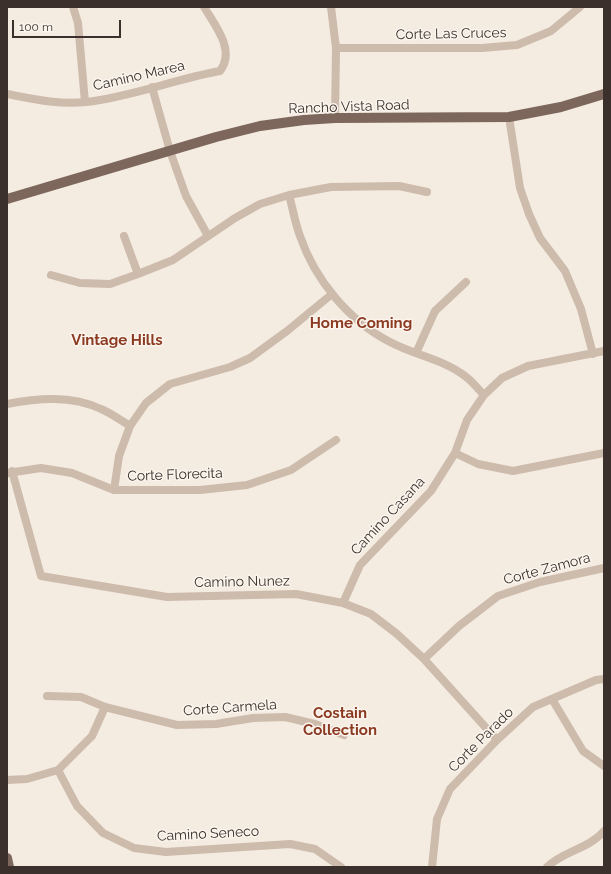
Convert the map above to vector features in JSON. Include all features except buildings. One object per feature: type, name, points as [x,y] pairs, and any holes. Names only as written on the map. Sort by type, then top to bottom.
[{"type":"main road","name":"Rancho Vista Road","points":[[7,199],[260,126],[304,120],[336,118],[510,117],[561,107],[604,94]]},
{"type":"main road","points":[[7,858],[9,867]]},
{"type":"street","points":[[73,7],[78,23],[85,102]]},
{"type":"street","name":"Camino Marea","points":[[7,94],[34,100],[85,102],[110,98],[220,71],[226,64],[227,55],[225,44],[204,7]]},
{"type":"street","points":[[331,7],[336,48],[336,118]]},
{"type":"street","name":"Corte Las Cruces","points":[[336,48],[482,48],[517,45],[551,31],[580,7]]},
{"type":"street","points":[[152,87],[170,151],[186,196],[208,236]]},
{"type":"street","points":[[510,117],[520,188],[529,214],[540,238],[565,271],[581,309],[593,354]]},
{"type":"street","points":[[51,275],[80,283],[110,284],[173,260],[208,236],[260,204],[289,195],[331,187],[399,186],[426,192]]},
{"type":"street","points":[[289,195],[300,237],[315,269],[332,294],[364,324],[390,342],[441,362],[465,376],[484,395]]},
{"type":"street","points":[[124,236],[138,274]]},
{"type":"street","points":[[416,353],[435,311],[466,282]]},
{"type":"street","points":[[114,490],[119,456],[130,426],[146,403],[170,384],[230,367],[250,358],[287,331],[332,294]]},
{"type":"street","name":"Camino Casana","points":[[343,603],[360,565],[431,491],[455,453],[467,420],[484,395],[502,378],[528,366],[604,351]]},
{"type":"street","points":[[7,404],[32,400],[68,399],[100,408],[130,426]]},
{"type":"street","name":"Corte Florecita","points":[[9,472],[41,468],[72,473],[114,490],[200,490],[247,485],[291,470],[336,440]]},
{"type":"street","points":[[455,453],[478,464],[513,471],[604,453]]},
{"type":"street","name":"Camino Nunez","points":[[9,472],[41,576],[167,597],[296,594],[343,603],[371,614],[397,634],[424,659],[497,740]]},
{"type":"street","name":"Corte Zamora","points":[[424,659],[459,626],[498,596],[540,582],[604,568]]},
{"type":"street","name":"Corte Parado","points":[[432,867],[438,819],[450,789],[497,740],[533,707],[596,680],[604,680]]},
{"type":"street","name":"Corte Carmela","points":[[47,696],[81,697],[105,707],[177,725],[216,724],[252,718],[285,717],[314,724],[344,735]]},
{"type":"street","points":[[552,699],[583,751],[604,766]]},
{"type":"street","points":[[7,780],[28,779],[58,770],[92,736],[105,707]]},
{"type":"street","name":"Camino Seneco","points":[[58,770],[77,806],[103,833],[134,848],[166,852],[290,844],[315,849],[341,867]]},
{"type":"street","points":[[547,867],[560,856],[577,850],[604,831]]},
{"type":"district","name":"Home Coming","points":[[361,323]]},
{"type":"district","name":"Vintage Hills","points":[[117,340]]},
{"type":"district","name":"Costain Collection","points":[[340,722]]}]
